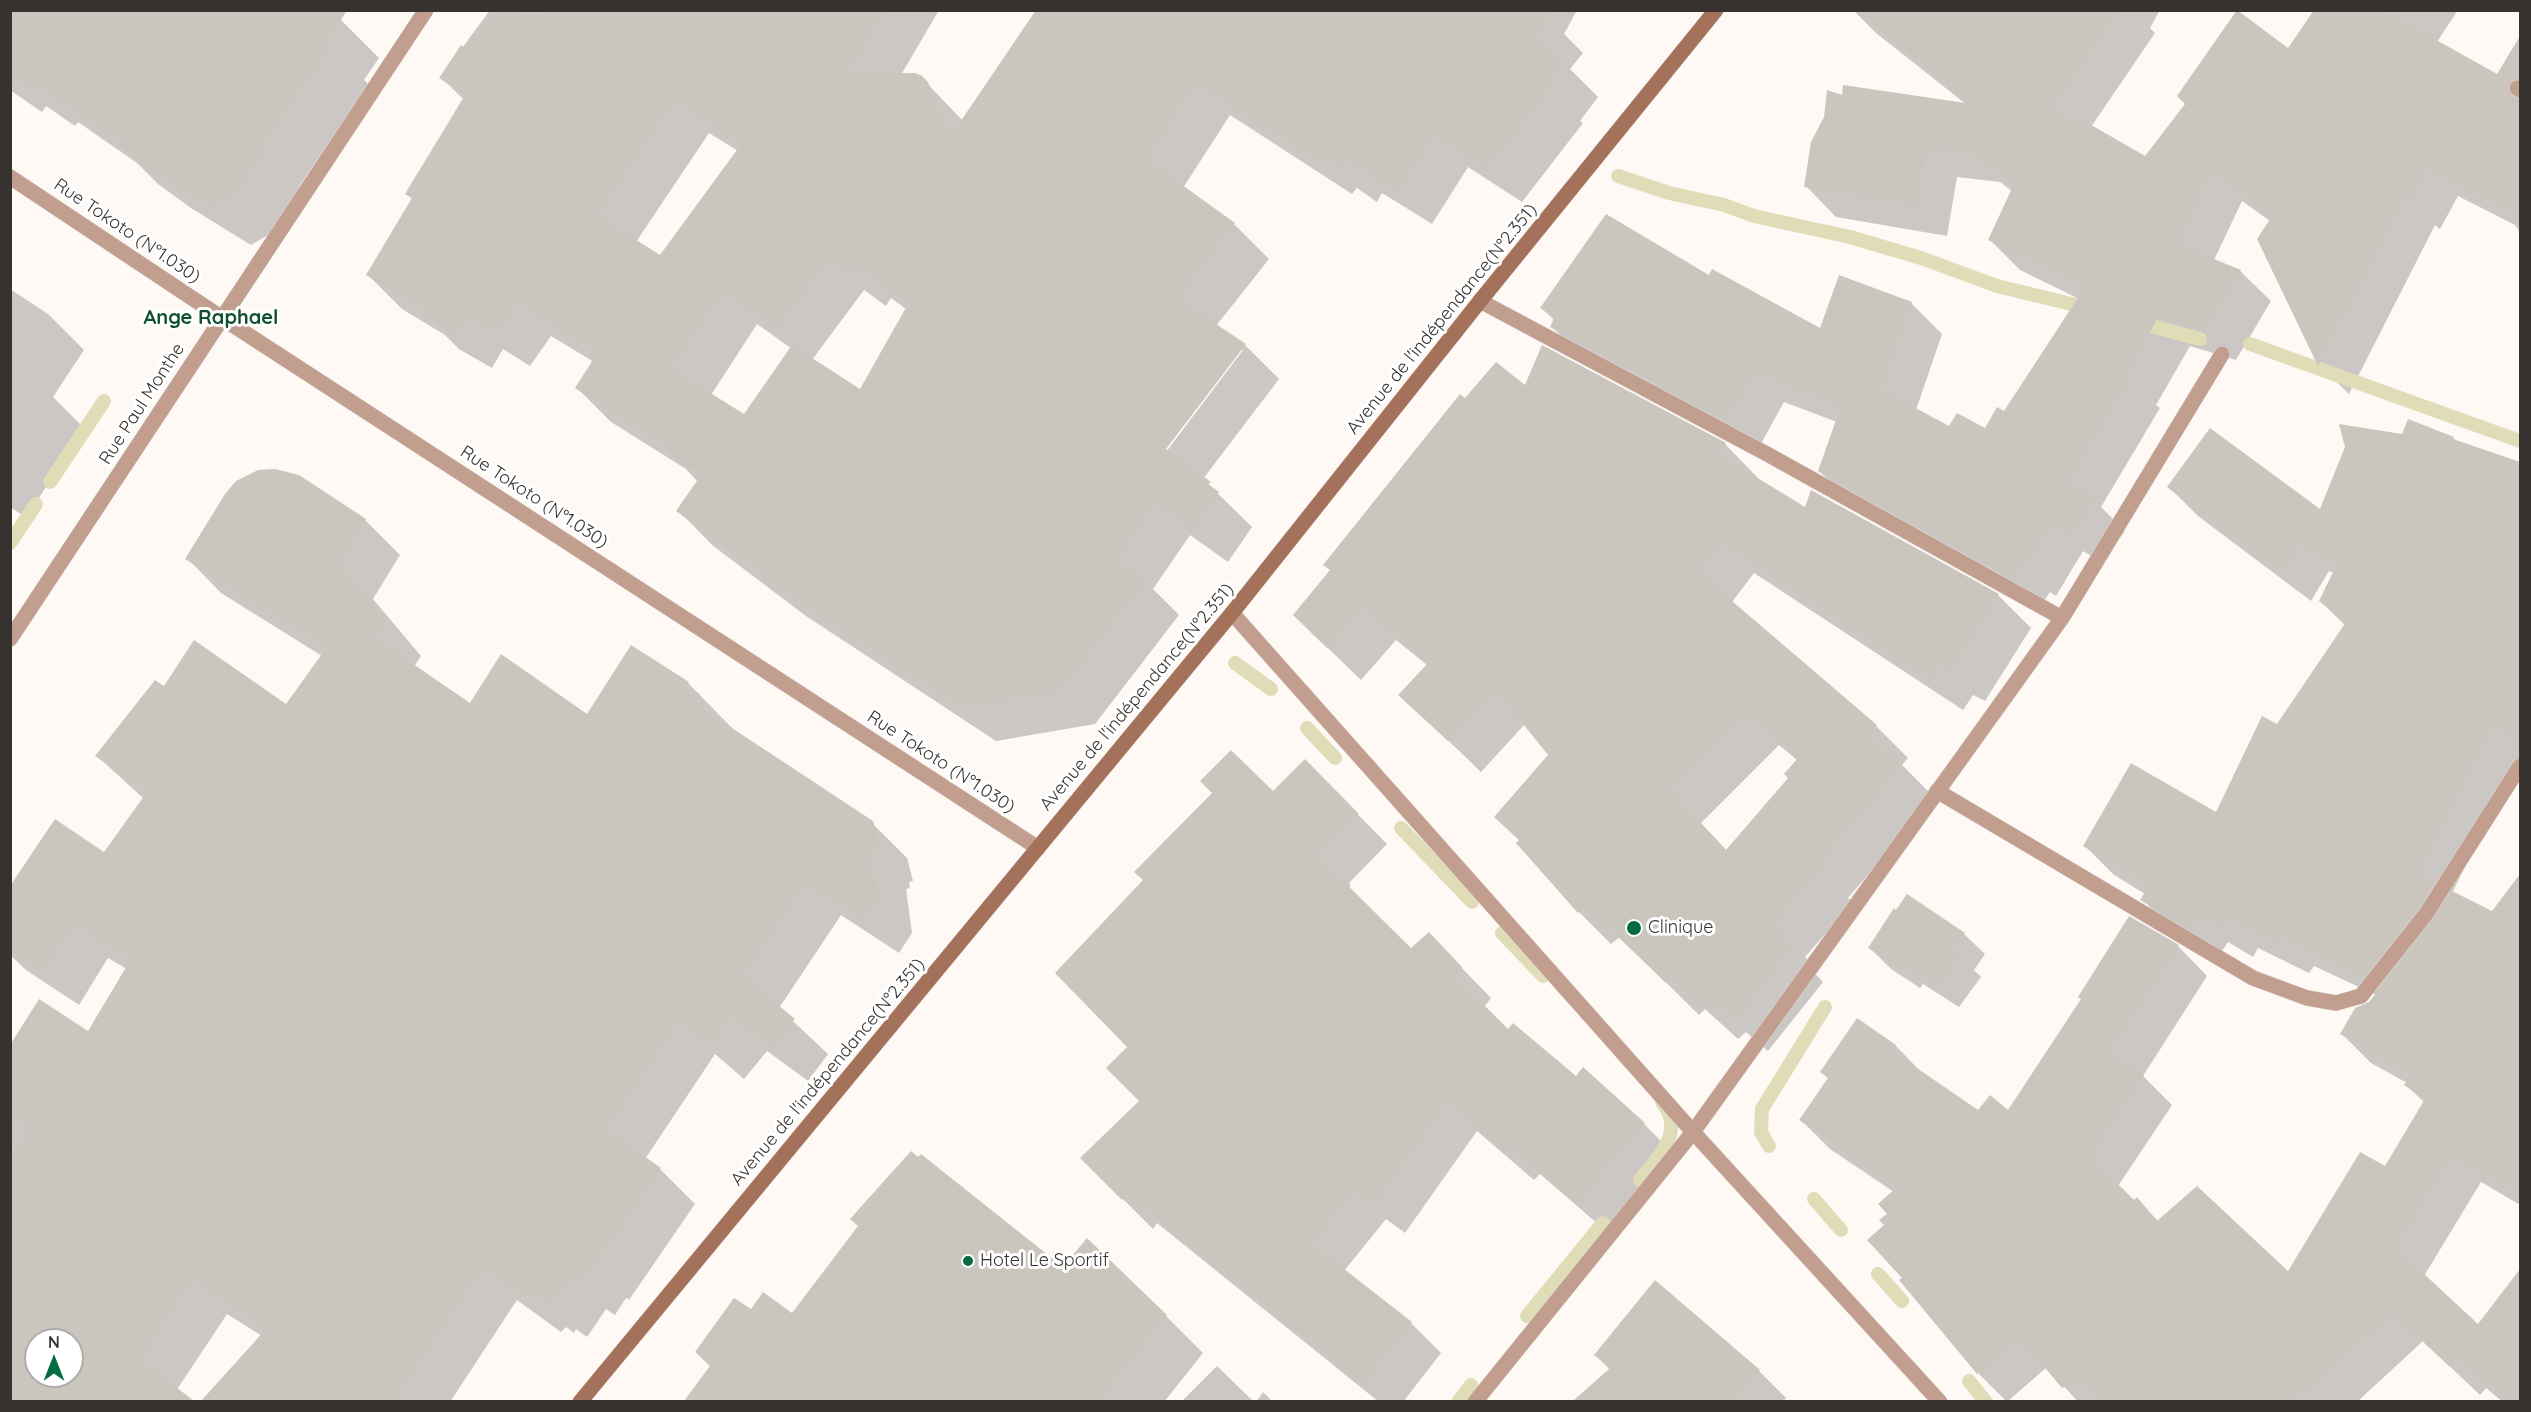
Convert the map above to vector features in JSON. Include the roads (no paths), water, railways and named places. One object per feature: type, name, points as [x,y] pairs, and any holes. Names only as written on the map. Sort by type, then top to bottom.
[{"type":"main road","name":"Avenue de l'indépendance(N°2.351)","points":[[580,1401],[1233,613],[1480,301],[1716,10]]},
{"type":"street","name":"Rue Paul Monthe","points":[[10,639],[426,10]]},
{"type":"street","name":"Rue Tokoto (N°1.030)","points":[[10,177],[222,318],[1038,848]]},
{"type":"street","points":[[1480,301],[1767,454],[2062,618]]},
{"type":"street","points":[[1475,1401],[1693,1132],[2062,618],[2222,354]]},
{"type":"street","points":[[1233,613],[1693,1132],[1940,1401]]},
{"type":"street","points":[[1937,791],[2253,978],[2307,998],[2336,1003],[2361,996],[2426,914],[2520,766]]},
{"type":"waterway","points":[[1618,176],[1669,193],[1724,205],[1754,216],[1850,237],[1921,258],[1997,286],[2092,309]]},
{"type":"waterway","points":[[2136,322],[2200,339]]},
{"type":"waterway","points":[[2250,344],[2520,441]]},
{"type":"waterway","points":[[50,482],[104,401]]},
{"type":"waterway","points":[[10,543],[36,504]]},
{"type":"waterway","points":[[1235,663],[1271,689]]},
{"type":"waterway","points":[[1307,728],[1335,758]]},
{"type":"waterway","points":[[1401,828],[1472,902]]},
{"type":"waterway","points":[[1502,933],[1543,976]]},
{"type":"waterway","points":[[1769,1146],[1761,1132],[1762,1109],[1825,1007]]},
{"type":"waterway","points":[[1640,1180],[1667,1144],[1670,1134],[1669,1113],[1662,1102]]},
{"type":"waterway","points":[[1814,1199],[1841,1230]]},
{"type":"waterway","points":[[1527,1316],[1603,1223]]},
{"type":"waterway","points":[[1878,1274],[1902,1301]]},
{"type":"waterway","points":[[1969,1381],[1986,1402]]},
{"type":"waterway","points":[[1458,1402],[1471,1385]]},
{"type":"place","name":"Clinique","points":[[1634,928]]},
{"type":"place","name":"Hotel Le Sportif","points":[[968,1261]]},
{"type":"district","name":"Ange Raphael","points":[[211,318]]}]
